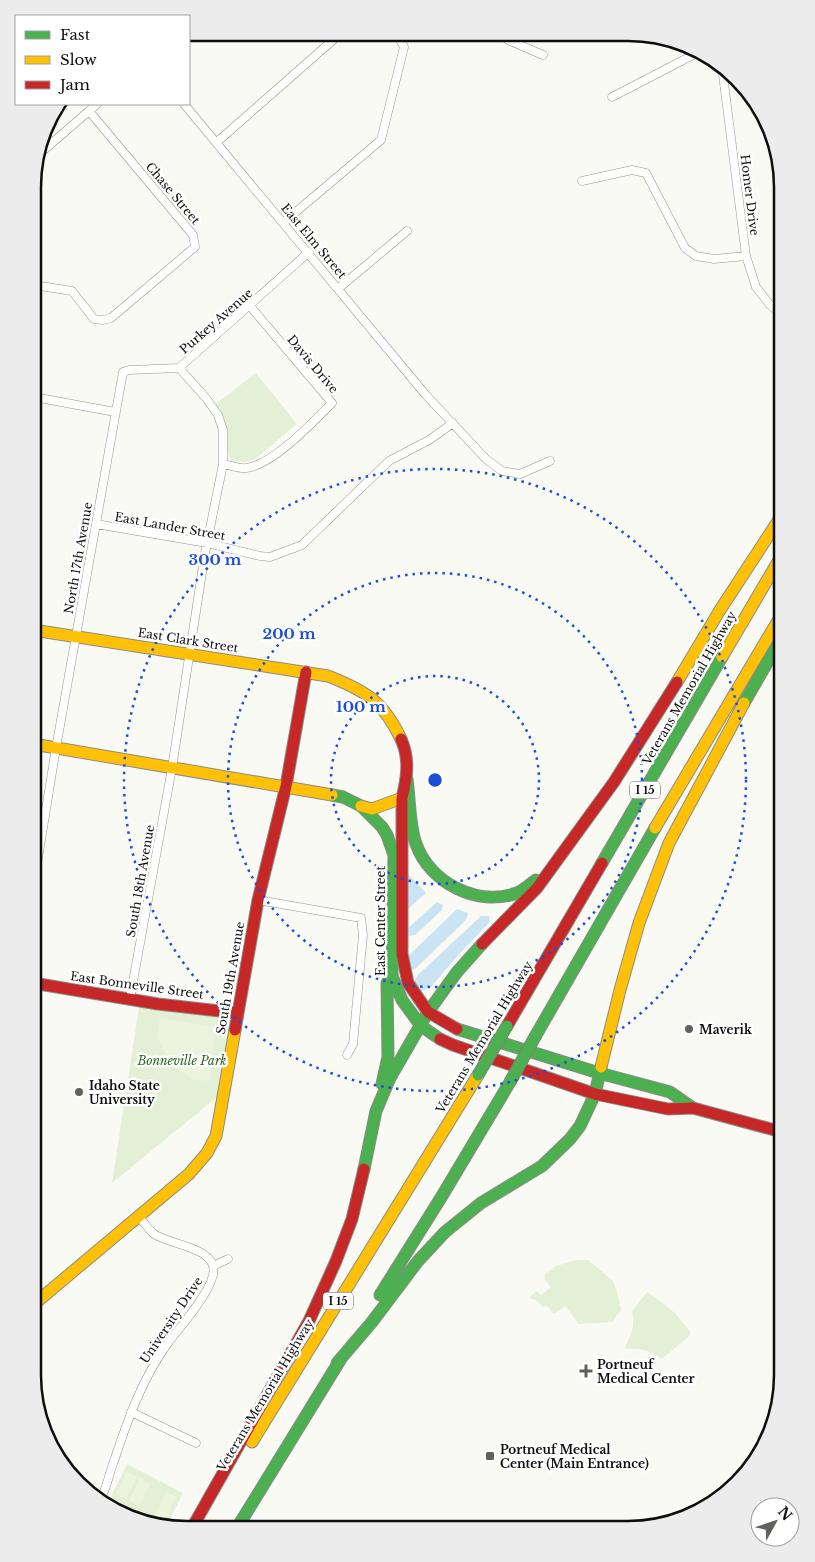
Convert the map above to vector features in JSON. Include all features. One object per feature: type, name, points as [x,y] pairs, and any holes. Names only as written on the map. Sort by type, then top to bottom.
[{"type":"main road","points":[[376,1111],[390,1078],[428,1012],[457,972],[483,942],[537,888],[614,782],[669,696],[720,610],[774,528]]},
{"type":"main road","name":"Veterans Memorial Highway","points":[[204,1521],[319,1331],[478,1075],[774,569]]},
{"type":"main road","name":"I 15","points":[[241,1521],[442,1196],[510,1082],[634,864],[774,628]]},
{"type":"main road","name":"East Clark Street","points":[[41,631],[306,672],[328,676],[354,686],[378,704],[394,725],[403,744],[407,763],[407,779],[402,798]]},
{"type":"main road","points":[[337,1364],[372,1322],[418,1260],[444,1232],[481,1203],[542,1166],[570,1139],[587,1113],[595,1094],[639,923],[669,843],[720,746],[774,652]]},
{"type":"main road","name":"South 19th Avenue","points":[[41,1298],[189,1174],[207,1154],[216,1136],[258,900],[286,786],[306,672]]},
{"type":"main road","name":"East Center Street","points":[[41,745],[286,786],[343,797],[361,806],[382,826],[394,855],[392,976],[402,1000],[421,1026],[453,1045],[595,1094],[668,1108],[693,1108],[773,1130]]},
{"type":"main road","points":[[407,779],[416,845],[429,866],[445,882],[481,897],[494,897],[517,893],[534,882],[552,866]]},
{"type":"main road","points":[[361,806],[372,809],[402,798]]},
{"type":"main road","name":"East Center Street","points":[[402,798],[404,823],[402,954],[408,983],[428,1012],[452,1027],[599,1073],[670,1092],[693,1108]]},
{"type":"main road","points":[[196,1521],[304,1329],[336,1261],[352,1219],[370,1146],[388,1057],[388,983],[392,976]]},
{"type":"main road","name":"East Bonneville Street","points":[[41,985],[158,1004],[237,1013]]},
{"type":"street","points":[[217,142],[334,41]]},
{"type":"street","points":[[284,222],[381,140],[404,46],[401,41]]},
{"type":"street","points":[[510,41],[543,55]]},
{"type":"street","points":[[612,97],[692,56]]},
{"type":"street","name":"Homer Drive","points":[[723,77],[746,256],[756,287],[774,309]]},
{"type":"street","points":[[47,147],[96,105]]},
{"type":"street","name":"East Elm Street","points":[[185,105],[339,288],[425,394],[477,450],[502,471],[520,474],[550,461]]},
{"type":"street","name":"Chase Street","points":[[41,286],[72,291],[94,318],[103,320],[111,318],[195,247],[193,235],[89,111]]},
{"type":"street","points":[[582,181],[632,170],[646,174],[685,248],[696,256],[714,259],[746,256]]},
{"type":"street","points":[[339,288],[406,231]]},
{"type":"street","name":"Purkey Avenue","points":[[122,372],[129,370],[179,368],[309,252]]},
{"type":"street","name":"Davis Drive","points":[[224,464],[244,469],[259,465],[279,452],[332,403],[250,306]]},
{"type":"street","name":"South 18th Avenue","points":[[130,998],[172,768],[207,542],[224,464],[223,430],[218,415],[206,398],[179,368]]},
{"type":"street","name":"North 17th Avenue","points":[[41,840],[122,372]]},
{"type":"street","points":[[41,398],[116,412]]},
{"type":"street","name":"East Lander Street","points":[[96,524],[207,542],[270,557],[302,545],[389,461],[430,440],[453,422]]},
{"type":"street","points":[[258,900],[361,918],[363,935],[352,1044],[347,1055]]},
{"type":"street","name":"University Drive","points":[[102,1493],[141,1387],[167,1344],[208,1289],[213,1274],[213,1266],[208,1258],[193,1248],[153,1233],[139,1217]]},
{"type":"street","points":[[213,1266],[228,1259]]},
{"type":"street","points":[[131,1412],[196,1443]]},
{"type":"green space","points":[[256,373],[297,424],[255,459],[245,462],[232,461],[228,454],[227,430],[222,417],[214,405]]},
{"type":"green space","name":"Bonneville Park","points":[[140,1001],[237,1017],[228,1088],[112,1183]]},
{"type":"green space","points":[[160,1018],[215,1027],[210,1081],[191,1079],[177,1068],[162,1049],[157,1035]]},
{"type":"green space","points":[[576,1260],[588,1260],[613,1281],[621,1310],[612,1322],[579,1324],[565,1306],[554,1314],[547,1306],[543,1307],[530,1297],[536,1291],[541,1295],[551,1287],[545,1280],[545,1274],[556,1266]]},
{"type":"green space","points":[[647,1292],[675,1313],[690,1331],[688,1337],[662,1359],[645,1351],[626,1349],[625,1347],[632,1330],[632,1311]]},
{"type":"green space","points":[[127,1464],[183,1493],[170,1519],[135,1511],[110,1498]]},
{"type":"green space","points":[[127,1472],[137,1477],[126,1499],[116,1494]]},
{"type":"green space","points":[[140,1478],[150,1484],[139,1506],[129,1501]]},
{"type":"green space","points":[[166,1492],[176,1497],[166,1518],[155,1515]]},
{"type":"water","points":[[408,874],[426,893],[408,909]]},
{"type":"water","points":[[437,902],[443,905],[442,910],[415,935],[409,936],[408,928]]},
{"type":"water","points":[[457,909],[468,913],[466,920],[415,969],[409,970],[405,959]]},
{"type":"water","points":[[481,916],[489,916],[490,922],[431,987],[419,992],[412,985],[418,975]]},
{"type":"traffic: fast","points":[[744,703],[774,652]]},
{"type":"traffic: fast","points":[[602,863],[722,657]]},
{"type":"traffic: fast","points":[[407,779],[411,820],[416,844],[432,870],[444,880],[471,894],[486,897],[502,897],[517,893],[536,880]]},
{"type":"traffic: fast","points":[[332,795],[343,797],[361,806],[382,827],[387,835],[394,855],[392,976],[402,1000],[421,1026],[440,1039]]},
{"type":"traffic: fast","points":[[536,1035],[655,828]]},
{"type":"traffic: fast","points":[[364,1169],[376,1111],[390,1078],[428,1012],[457,972],[482,944]]},
{"type":"traffic: fast","points":[[382,1084],[388,1057],[387,983],[392,976]]},
{"type":"traffic: fast","points":[[478,1075],[507,1026]]},
{"type":"traffic: fast","points":[[457,1029],[599,1073],[670,1092],[693,1108]]},
{"type":"traffic: fast","points":[[510,1082],[536,1035]]},
{"type":"traffic: fast","points":[[337,1363],[372,1322],[418,1261],[445,1232],[481,1203],[542,1166],[570,1139],[580,1126],[595,1094],[601,1067]]},
{"type":"traffic: fast","points":[[380,1295],[510,1082]]},
{"type":"traffic: fast","points":[[241,1521],[342,1357]]},
{"type":"traffic: slow","points":[[677,682],[720,610],[774,528]]},
{"type":"traffic: slow","points":[[722,657],[774,569]]},
{"type":"traffic: slow","points":[[655,828],[774,628]]},
{"type":"traffic: slow","points":[[41,631],[328,676],[353,687],[372,699],[387,715],[401,739]]},
{"type":"traffic: slow","points":[[601,1067],[639,923],[669,843],[744,703]]},
{"type":"traffic: slow","points":[[41,745],[332,795]]},
{"type":"traffic: slow","points":[[361,806],[372,809],[402,798]]},
{"type":"traffic: slow","points":[[41,1298],[189,1174],[207,1153],[216,1136],[235,1030]]},
{"type":"traffic: slow","points":[[252,1442],[478,1075]]},
{"type":"traffic: jam","points":[[235,1030],[258,900],[286,786],[306,672]]},
{"type":"traffic: jam","points":[[482,944],[537,888],[614,782],[677,682]]},
{"type":"traffic: jam","points":[[401,739],[407,761],[402,798],[402,954],[408,983],[428,1012],[457,1029]]},
{"type":"traffic: jam","points":[[507,1026],[602,863]]},
{"type":"traffic: jam","points":[[41,984],[158,1004],[237,1013]]},
{"type":"traffic: jam","points":[[440,1039],[595,1094],[668,1109],[693,1108],[773,1130]]},
{"type":"traffic: jam","points":[[196,1521],[309,1321],[336,1261],[352,1219],[364,1169]]},
{"type":"place","name":"Maverik","points":[[689,1029]]},
{"type":"place","name":"Idaho State University","points":[[79,1092]]},
{"type":"place","name":"Portneuf Medical Center","points":[[586,1371]]},
{"type":"place","name":"Portneuf Medical Center (Main Entrance)","points":[[490,1456]]}]
